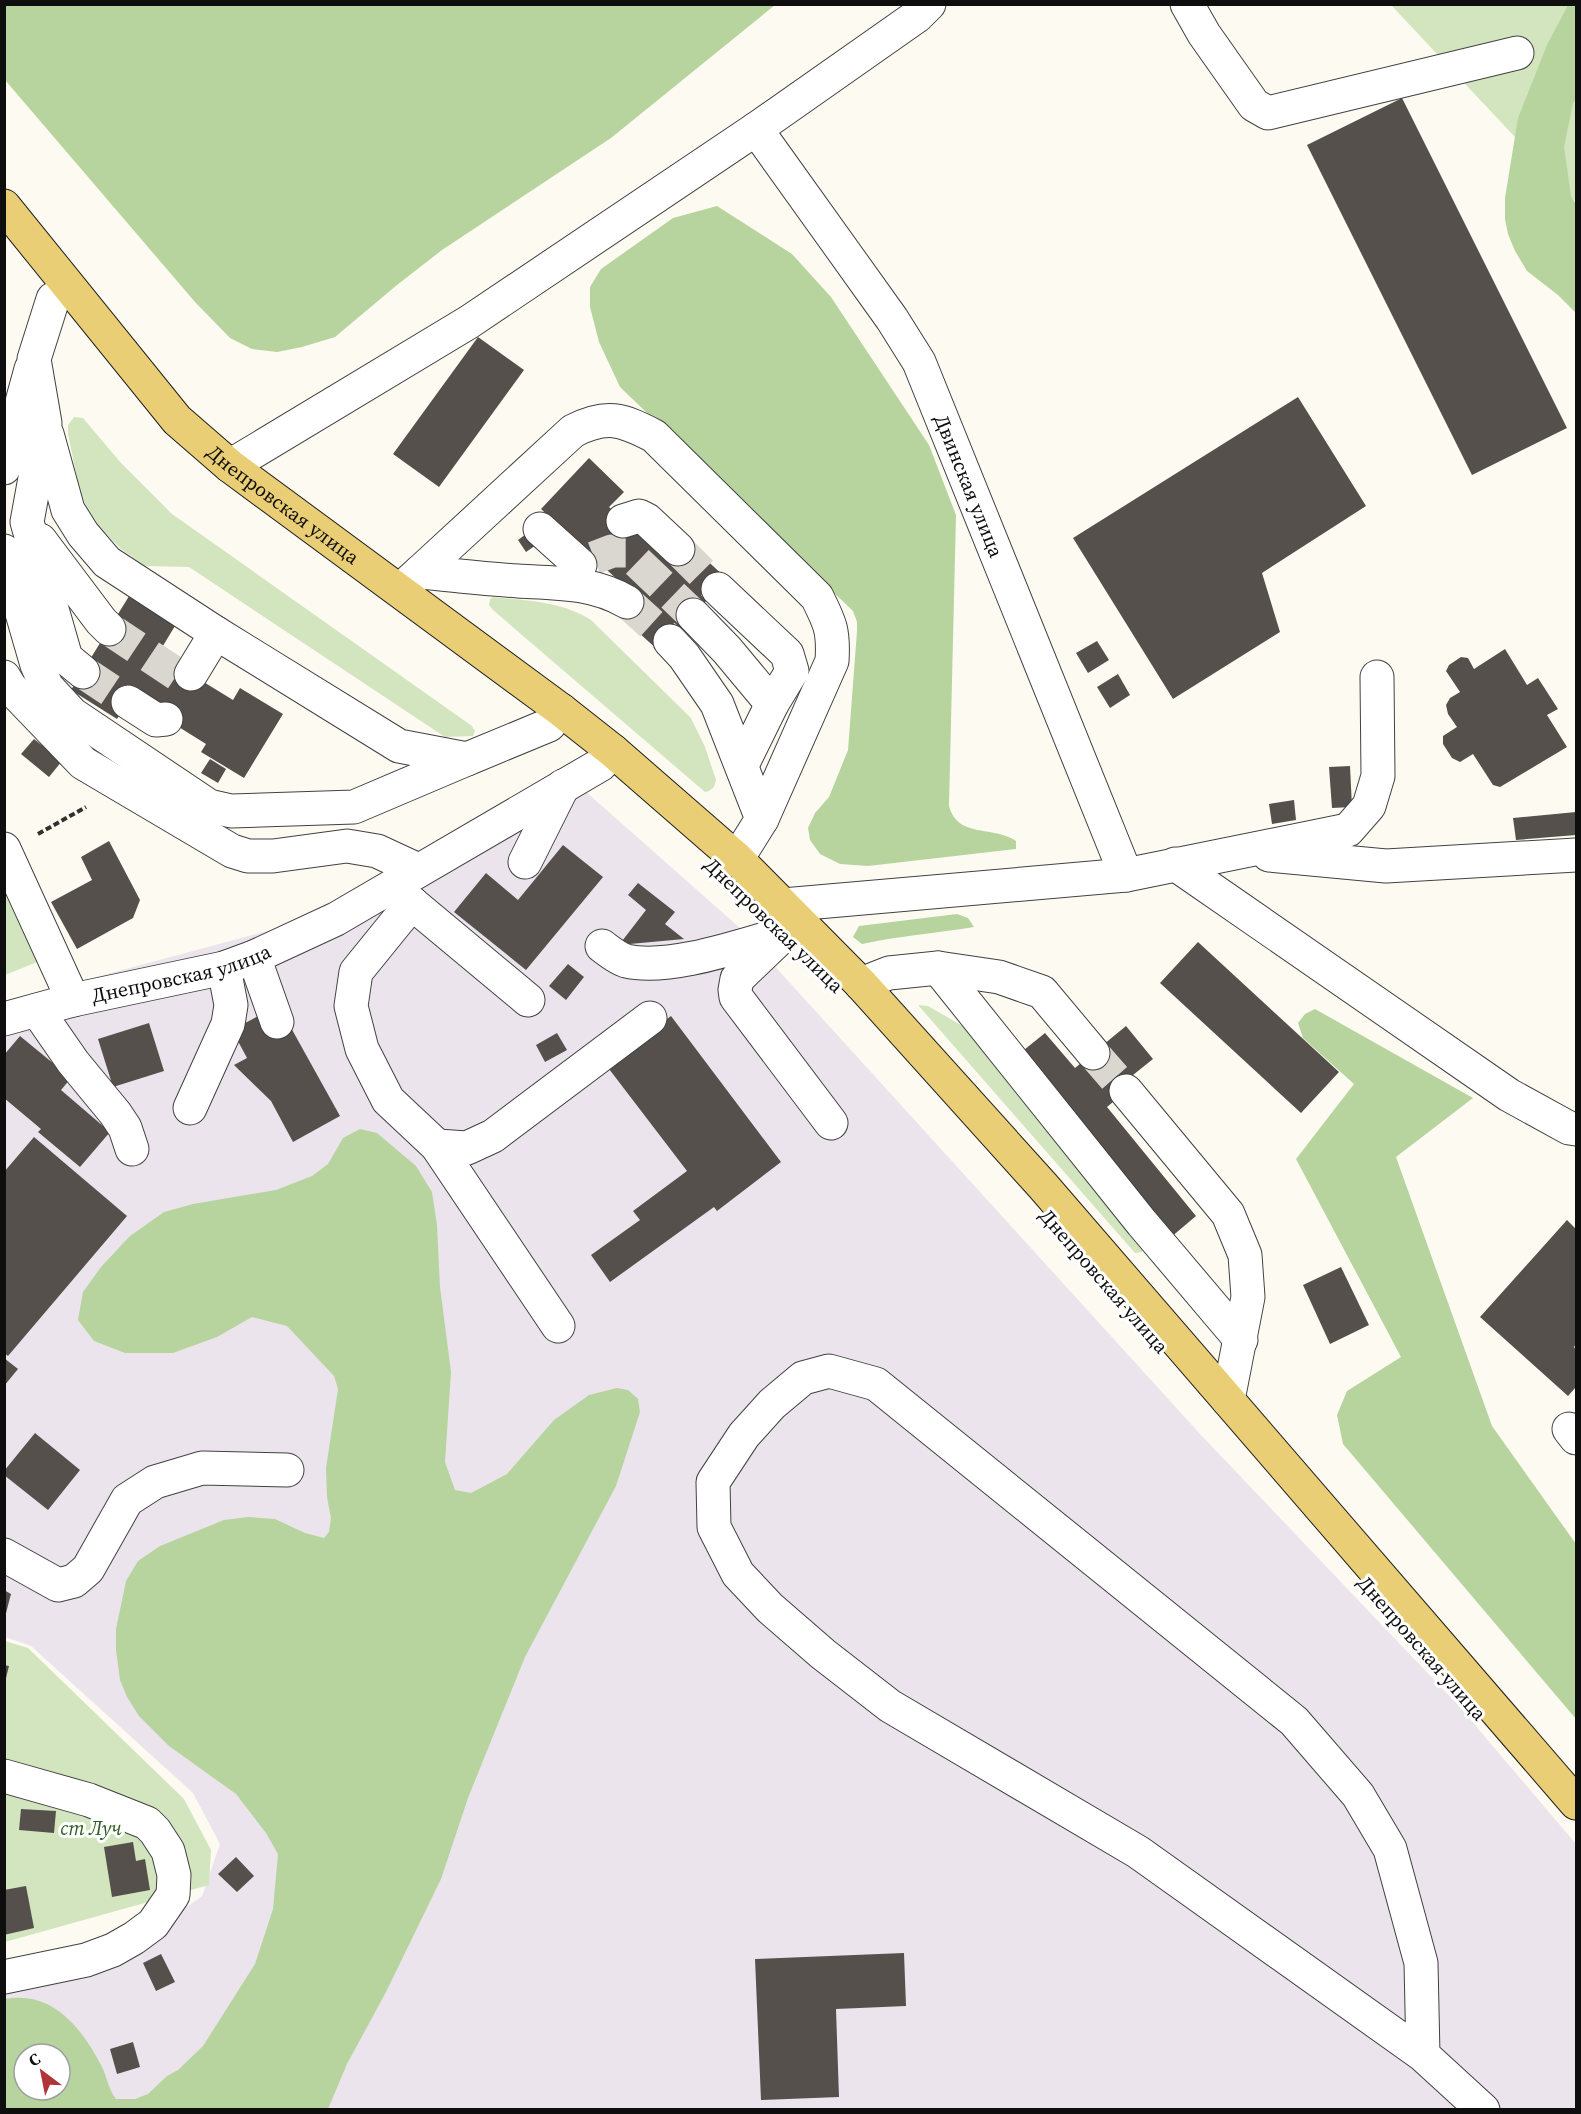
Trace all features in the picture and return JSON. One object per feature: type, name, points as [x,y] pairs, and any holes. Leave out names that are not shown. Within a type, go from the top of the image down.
[{"type":"main road","name":"Днепровская улица","points":[[4,206],[177,420],[230,466],[410,581],[555,718]]},
{"type":"main road","name":"Днепровская улица","points":[[4,240],[163,429],[214,476],[555,718],[737,859],[843,991],[1030,1195],[1221,1418],[1466,1697],[1576,1828]]},
{"type":"main road","name":"Днепровская улица","points":[[606,758],[730,879],[784,919],[861,984],[1043,1186],[1576,1803]]},
{"type":"lane","points":[[230,466],[469,322],[756,129],[917,16],[929,4]]},
{"type":"lane","points":[[1187,4],[1204,34],[1254,105],[1268,113],[1517,53]]},
{"type":"lane","name":"Двинская улица","points":[[756,129],[892,319],[919,362],[1126,875]]},
{"type":"lane","points":[[4,468],[33,359],[53,299]]},
{"type":"lane","points":[[33,359],[45,423],[68,510],[83,534],[107,562],[216,633],[399,746],[467,759]]},
{"type":"lane","points":[[410,581],[573,431],[592,421],[612,420],[632,424],[654,436],[817,597],[830,623],[834,639],[832,661],[762,819],[737,859]]},
{"type":"lane","points":[[45,423],[27,522],[66,658],[83,672]]},
{"type":"lane","points":[[623,521],[639,516],[647,520],[678,549]]},
{"type":"lane","points":[[27,522],[109,629]]},
{"type":"lane","points":[[540,529],[583,564],[603,591],[627,602]]},
{"type":"lane","points":[[4,551],[36,665],[47,687],[72,714],[209,806],[231,811],[354,807],[467,759],[555,718]]},
{"type":"lane","points":[[410,581],[517,581],[583,564]]},
{"type":"lane","points":[[718,589],[787,654],[792,671],[772,704],[742,765]]},
{"type":"lane","points":[[693,615],[727,650],[772,704]]},
{"type":"lane","points":[[191,674],[216,633]]},
{"type":"lane","points":[[670,641],[684,656],[717,704],[762,819]]},
{"type":"lane","points":[[4,677],[10,687],[83,763],[220,846],[248,856],[273,856],[347,846],[377,851],[408,887],[528,1000]]},
{"type":"lane","points":[[602,946],[617,958],[627,961],[681,960],[784,919],[1126,875],[1348,830],[1369,807],[1378,776],[1377,677]]},
{"type":"lane","points":[[128,702],[156,720],[166,719]]},
{"type":"lane","name":"Днепровская улица","points":[[4,1019],[73,1000],[239,963],[408,887],[606,758]]},
{"type":"lane","points":[[525,862],[562,786]]},
{"type":"lane","points":[[5,850],[73,1000]]},
{"type":"lane","points":[[1235,852],[1386,866],[1576,855]]},
{"type":"lane","points":[[1175,864],[1509,1095],[1569,1128],[1576,1129]]},
{"type":"lane","points":[[408,887],[356,972],[351,1006],[362,1049],[388,1100],[437,1146],[558,1326]]},
{"type":"lane","points":[[784,919],[737,980],[736,998],[831,1123]]},
{"type":"lane","points":[[239,963],[277,1022]]},
{"type":"lane","points":[[190,1108],[228,1024],[239,963]]},
{"type":"lane","points":[[938,968],[1142,1223],[1241,1340]]},
{"type":"lane","points":[[861,984],[889,973],[938,968],[999,977],[1042,992],[1093,1053]]},
{"type":"lane","points":[[37,1010],[73,1062],[116,1113],[125,1128],[132,1149]]},
{"type":"lane","points":[[437,1146],[467,1148],[493,1136],[650,1018]]},
{"type":"lane","points":[[1126,1091],[1228,1214],[1245,1255],[1248,1297],[1228,1400]]},
{"type":"lane","points":[[1424,2055],[1421,1963],[1390,1849],[1358,1795],[1294,1721],[876,1384],[829,1371],[803,1378],[772,1404],[744,1435],[713,1482],[714,1527],[738,1574],[770,1608],[823,1654],[890,1706],[1138,1852],[1424,2055],[1482,2109]]},
{"type":"lane","points":[[4,1555],[58,1585],[74,1581],[88,1569],[127,1500],[155,1482],[202,1468],[287,1470]]},
{"type":"lane","points":[[4,1776],[89,1800],[147,1823],[168,1851],[174,1875],[173,1895],[153,1924],[113,1950],[86,1960],[4,1977]]},
{"type":"path","points":[[5,850],[76,815],[115,784]]},
{"type":"shaded area","points":[[568,776],[740,928],[1201,1435],[1458,1705],[1576,1844],[1576,2109],[5,2109],[5,1994],[17,1992],[166,1922],[202,1896],[220,1844],[193,1793],[31,1646],[5,1637],[5,1010],[74,983],[326,915]]},
{"type":"green space","points":[[4,5],[775,5],[611,138],[442,250],[335,337],[277,352],[252,349],[230,338],[195,302],[5,80]]},
{"type":"green space","points":[[1391,5],[1576,5],[1576,202]]},
{"type":"green space","points":[[1568,5],[1576,5],[1576,99],[1573,103],[1564,147],[1571,196],[1576,204],[1576,313],[1558,295],[1527,271],[1515,251],[1505,219],[1505,198],[1518,118],[1547,45]]},
{"type":"green space","points":[[717,206],[792,254],[831,297],[929,445],[956,515],[949,806],[960,823],[977,830],[1007,836],[1016,841],[1016,849],[868,866],[840,864],[820,854],[810,840],[808,828],[815,813],[829,797],[848,750],[857,631],[853,611],[620,387],[599,342],[590,307],[590,287],[601,269],[673,218]]},
{"type":"green space","points":[[74,417],[83,418],[121,463],[172,514],[472,726],[475,731],[473,736],[445,737],[189,567],[145,566],[121,549],[93,520],[80,493],[68,434],[68,425]]},
{"type":"green space","points":[[493,597],[556,605],[591,620],[691,718],[705,747],[716,780],[714,787],[705,792],[493,610],[489,605]]},
{"type":"green space","points":[[4,830],[62,952],[5,975],[4,975]]},
{"type":"green space","points":[[957,914],[968,918],[974,927],[862,944],[853,937],[859,926]]},
{"type":"green space","points":[[918,1005],[928,1006],[973,1032],[1143,1246],[1142,1252],[1135,1253]]},
{"type":"green space","points":[[1315,1009],[1473,1098],[1396,1157],[1492,1426],[1576,1544],[1576,1719],[1343,1444],[1337,1415],[1347,1391],[1401,1357],[1296,1159],[1354,1084],[1303,1038],[1298,1023],[1305,1014]]},
{"type":"green space","points":[[360,1129],[377,1133],[416,1166],[432,1192],[437,1225],[440,1287],[451,1372],[445,1462],[455,1490],[471,1493],[507,1474],[554,1420],[589,1395],[617,1388],[628,1390],[638,1399],[640,1412],[616,1486],[525,1657],[468,1798],[441,1879],[386,1992],[347,2064],[328,2109],[5,2109],[5,1999],[37,2000],[63,2014],[84,2037],[93,2051],[116,2099],[135,2099],[148,2094],[203,2046],[255,1964],[273,1909],[278,1854],[266,1833],[236,1794],[169,1746],[139,1716],[127,1697],[120,1680],[116,1650],[116,1629],[126,1581],[138,1561],[160,1546],[224,1520],[248,1517],[275,1519],[305,1533],[324,1538],[329,1532],[331,1518],[327,1497],[326,1468],[338,1389],[334,1376],[287,1326],[252,1317],[217,1337],[173,1353],[125,1353],[94,1341],[78,1320],[83,1292],[101,1267],[130,1236],[164,1212],[193,1204],[276,1190],[312,1176],[328,1164],[343,1138]]},
{"type":"green space","name":"ст Луч","points":[[5,1641],[28,1648],[184,1799],[211,1850],[209,1885],[5,1942]]},
{"type":"building","points":[[1402,98],[1567,428],[1472,475],[1307,145]]},
{"type":"building","points":[[478,337],[524,370],[439,487],[393,454]]},
{"type":"building","points":[[1298,397],[1366,506],[1262,573],[1280,632],[1173,699],[1073,538]]},
{"type":"building","points":[[589,458],[624,492],[609,507],[666,561],[685,540],[727,579],[659,651],[617,613],[634,595],[541,509]]},
{"type":"building","points":[[533,529],[542,541],[526,552],[518,540]]},
{"type":"building","points":[[131,593],[178,621],[158,654],[233,700],[240,688],[283,714],[244,778],[201,752],[206,744],[166,719],[128,702],[117,719],[71,690]]},
{"type":"building","points":[[1097,641],[1109,660],[1088,673],[1076,653]]},
{"type":"building","points":[[1505,649],[1527,685],[1538,678],[1558,709],[1547,715],[1567,747],[1500,787],[1493,785],[1473,754],[1460,762],[1452,758],[1443,744],[1443,736],[1457,727],[1448,714],[1446,705],[1450,698],[1460,692],[1446,671],[1449,665],[1461,657],[1468,658],[1474,669]]},
{"type":"building","points":[[1118,674],[1130,695],[1110,708],[1097,687]]},
{"type":"building","points":[[34,739],[62,761],[49,777],[21,754]]},
{"type":"building","points":[[210,759],[226,769],[218,783],[201,773]]},
{"type":"building","points":[[1350,766],[1352,807],[1332,808],[1329,767]]},
{"type":"building","points":[[1294,800],[1296,820],[1272,824],[1269,804]]},
{"type":"building","points":[[1576,812],[1576,835],[1516,840],[1513,818]]},
{"type":"building","points":[[109,841],[140,900],[133,918],[77,949],[51,902],[92,880],[81,857]]},
{"type":"building","points":[[563,845],[603,877],[526,970],[454,912],[486,873],[518,900]]},
{"type":"building","points":[[638,883],[675,912],[665,924],[684,939],[619,945],[646,910],[628,895]]},
{"type":"building","points":[[1198,942],[1339,1072],[1301,1113],[1160,983]]},
{"type":"building","points":[[568,964],[584,977],[566,1000],[549,986]]},
{"type":"building","points":[[260,1015],[290,1026],[340,1116],[293,1142],[271,1101],[234,1065],[247,1058],[232,1030]]},
{"type":"building","points":[[671,1016],[781,1162],[717,1211],[714,1207],[610,1282],[591,1255],[640,1220],[633,1211],[687,1171],[606,1065]]},
{"type":"building","points":[[149,1023],[164,1071],[113,1087],[98,1039]]},
{"type":"building","points":[[1126,1026],[1153,1059],[1133,1075],[1138,1081],[1107,1107],[1196,1216],[1170,1238],[1019,1054],[1045,1033],[1075,1068]]},
{"type":"building","points":[[557,1033],[567,1050],[545,1062],[536,1045]]},
{"type":"building","points":[[20,1036],[71,1078],[61,1090],[110,1132],[80,1167],[38,1132],[41,1129],[4,1098],[4,1055]]},
{"type":"building","points":[[34,1137],[127,1216],[8,1356],[4,1353],[4,1172]]},
{"type":"building","points":[[1567,1220],[1576,1229],[1576,1344],[1574,1347],[1576,1350],[1576,1387],[1568,1396],[1480,1317]]},
{"type":"building","points":[[1341,1267],[1369,1325],[1330,1344],[1303,1285]]},
{"type":"building","points":[[4,1358],[18,1369],[4,1386]]},
{"type":"building","points":[[35,1433],[80,1470],[48,1510],[4,1475],[4,1471]]},
{"type":"building","points":[[4,1590],[11,1594],[5,1617],[4,1617]]},
{"type":"building","points":[[4,1665],[9,1666],[5,1682],[4,1682]]},
{"type":"building","points":[[21,1809],[56,1811],[54,1833],[19,1830]]},
{"type":"building","points":[[133,1842],[136,1861],[145,1859],[150,1890],[112,1897],[104,1847]]},
{"type":"building","points":[[236,1857],[254,1876],[237,1892],[218,1874]]},
{"type":"building","points":[[26,1886],[34,1928],[4,1935],[4,1890]]},
{"type":"building","points":[[904,1953],[906,2006],[836,2009],[839,2097],[761,2100],[755,1959]]},
{"type":"building","points":[[161,1954],[175,1982],[156,1991],[143,1963]]},
{"type":"building","points":[[133,2042],[140,2067],[117,2074],[110,2049]]},
{"type":"tunnel","points":[[678,549],[718,589]]},
{"type":"tunnel","points":[[594,558],[612,551],[626,551],[693,615]]},
{"type":"tunnel","points":[[627,602],[670,641]]},
{"type":"tunnel","points":[[109,629],[187,681]]},
{"type":"tunnel","points":[[83,672],[128,702]]},
{"type":"tunnel","points":[[1093,1053],[1126,1091]]}]
